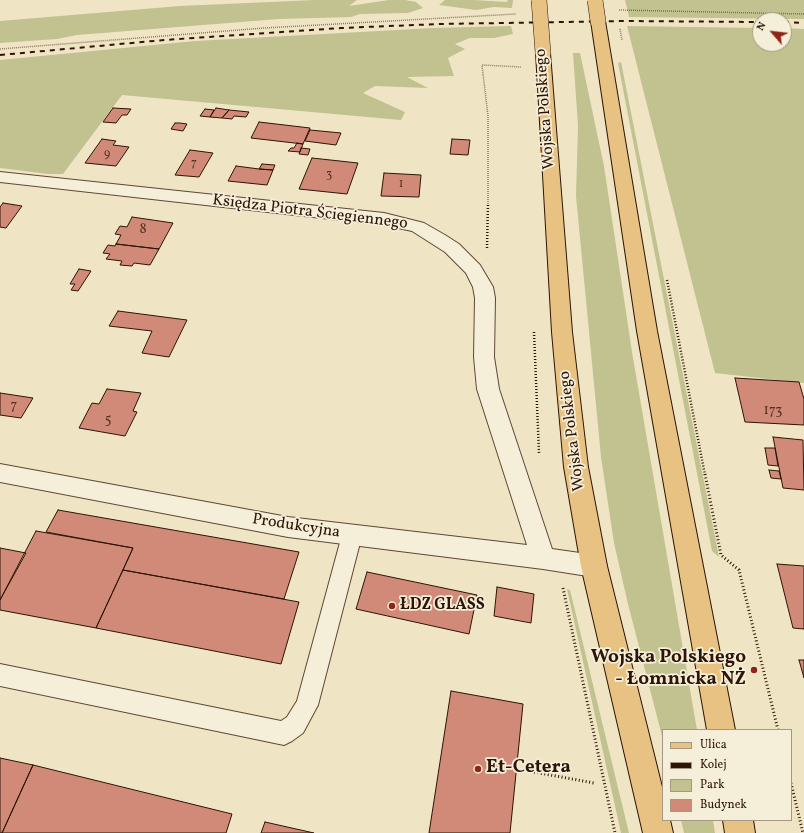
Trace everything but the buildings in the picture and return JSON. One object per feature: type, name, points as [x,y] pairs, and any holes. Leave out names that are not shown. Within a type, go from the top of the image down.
[{"type":"main road","name":"Wojska Polskiego","points":[[539,0],[562,332],[576,467],[594,566],[658,833]]},
{"type":"main road","points":[[595,0],[647,331],[721,729]]},
{"type":"main road","points":[[738,821],[740,833]]},
{"type":"street","name":"Księdza Piotra Ściegiennego","points":[[0,177],[398,222],[426,231],[452,248],[464,259],[479,278],[485,298],[484,357],[488,389],[548,559]]},
{"type":"street","name":"Produkcyjna","points":[[0,473],[288,527],[594,566]]},
{"type":"lane","points":[[0,675],[284,733],[295,724],[307,705],[352,535]]},
{"type":"path","points":[[614,10],[804,14]]},
{"type":"path","points":[[0,49],[264,28],[516,14]]},
{"type":"path","points":[[485,298],[489,183],[488,116],[482,65],[523,67]]},
{"type":"path","points":[[666,272],[721,555],[739,570],[778,729]]},
{"type":"path","points":[[548,559],[563,587],[615,833]]},
{"type":"path","points":[[534,772],[594,783]]},
{"type":"path","points":[[792,787],[803,833]]},
{"type":"green space","points":[[315,0],[357,0],[349,6],[389,0],[405,0],[416,2],[423,8],[408,13],[360,14],[351,17],[279,19],[77,35],[57,39],[0,43],[0,21],[180,6]]},
{"type":"green space","points":[[445,0],[507,2],[508,0],[513,0],[512,8],[494,7],[476,10],[439,5]]},
{"type":"green space","points":[[625,0],[804,0],[804,19],[792,19],[792,12],[752,12],[752,18],[629,17]]},
{"type":"green space","points":[[511,26],[513,34],[494,38],[470,38],[455,44],[465,49],[448,58],[454,76],[407,77],[428,88],[375,86],[363,93],[405,112],[401,120],[122,95],[63,174],[48,174],[0,168],[0,60],[195,41],[433,28]]},
{"type":"green space","points":[[627,26],[752,28],[752,52],[792,52],[792,28],[804,29],[804,383],[715,373]]},
{"type":"green space","points":[[573,53],[580,53],[604,166],[632,352],[697,729],[662,729],[662,736],[614,543],[601,457],[576,196],[578,126]]},
{"type":"green space","points":[[621,62],[719,557],[712,551],[618,63]]},
{"type":"green space","points":[[567,589],[570,590],[629,833],[621,833]]},
{"type":"green space","points":[[681,821],[713,821],[715,833],[684,833]]},
{"type":"railway","points":[[0,55],[164,40],[341,28],[440,24],[626,21],[752,22]]},
{"type":"railway","points":[[792,22],[804,23]]},
{"type":"place","name":"ŁDZ GLASS","points":[[392,606]]},
{"type":"place","name":"Wojska Polskiego - Łomnicka NŻ","points":[[754,670]]},
{"type":"place","name":"Et-Cetera","points":[[478,769]]}]
